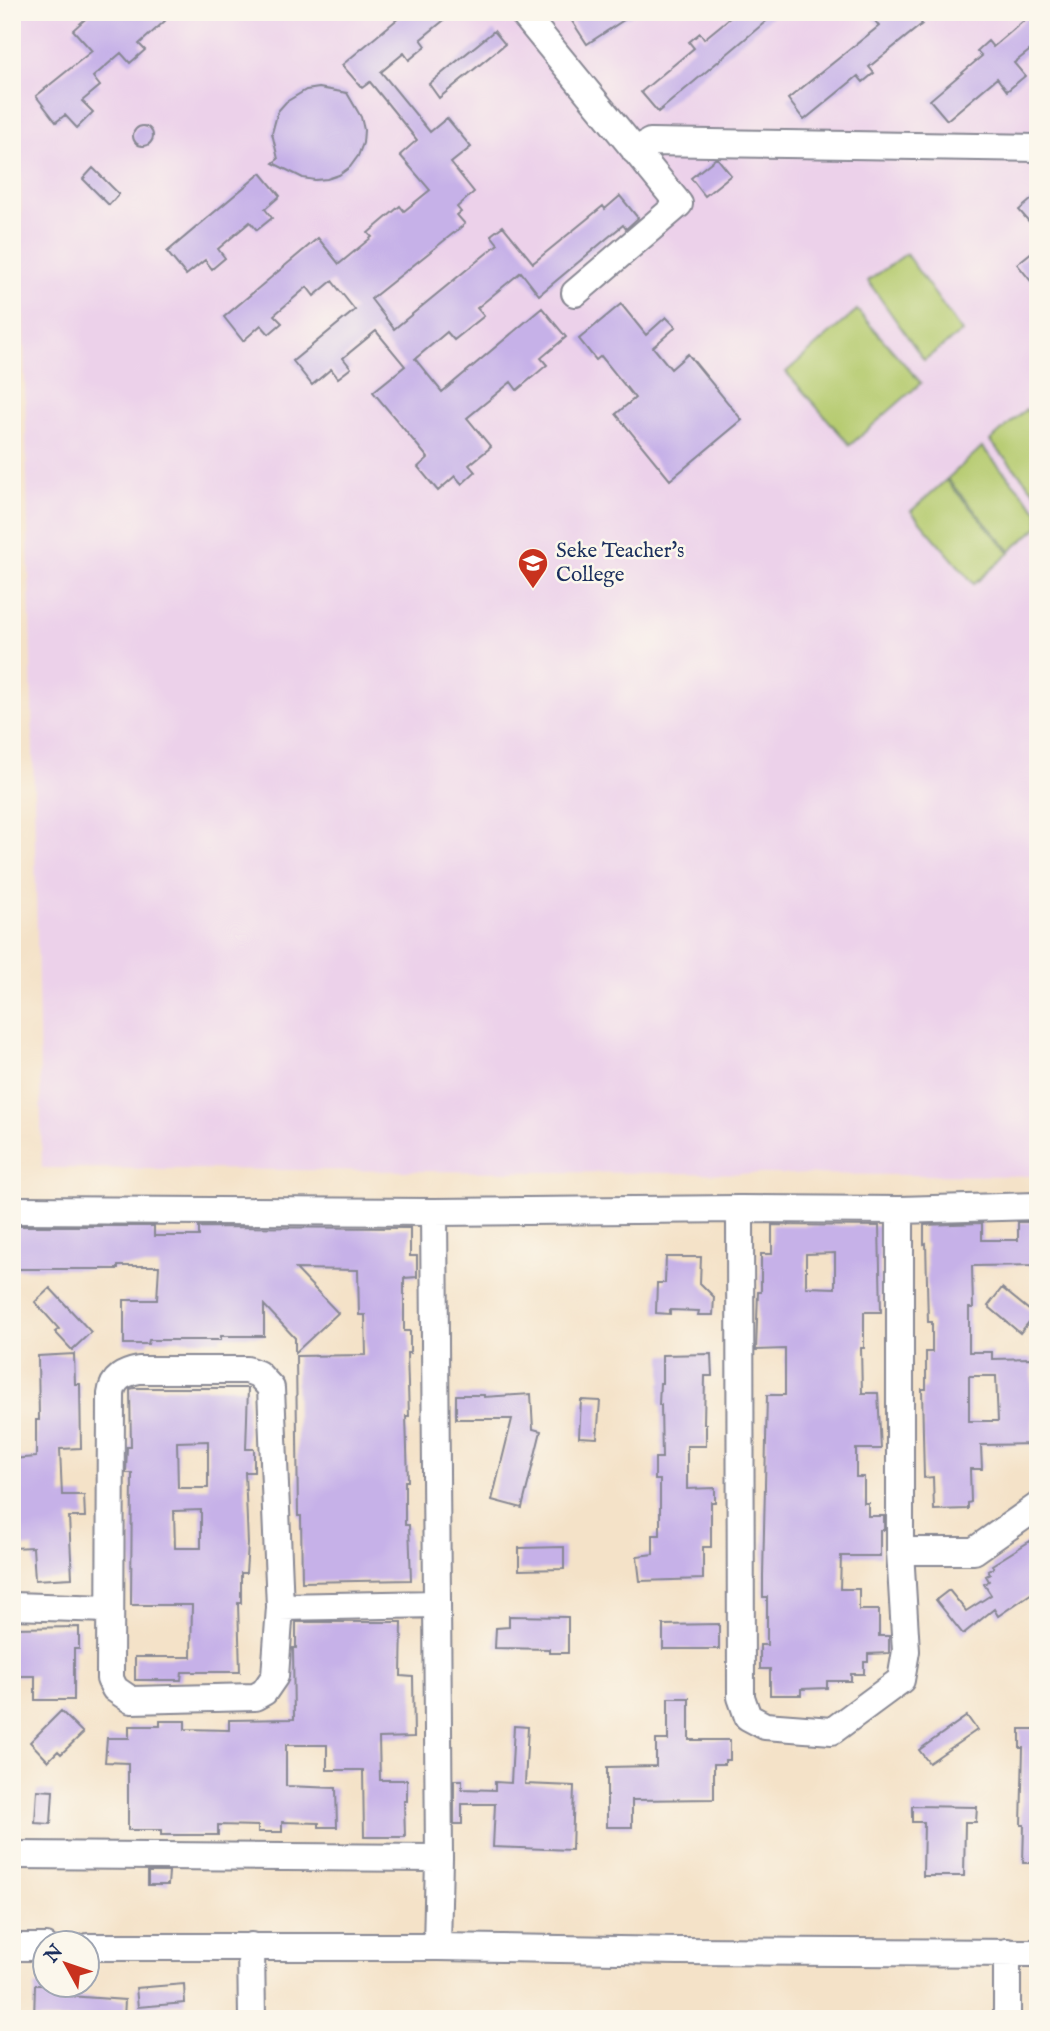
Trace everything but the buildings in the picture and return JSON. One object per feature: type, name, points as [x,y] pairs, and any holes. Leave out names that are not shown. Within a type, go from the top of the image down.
[{"type":"street","points":[[522,12],[679,204],[575,293]]},
{"type":"street","points":[[635,151],[650,142],[1038,148]]},
{"type":"street","points":[[12,1210],[434,1212],[900,1210],[1038,1206]]},
{"type":"street","points":[[740,1209],[741,1697],[748,1717],[765,1726],[832,1731],[901,1679],[906,1651],[900,1551],[900,1210]]},
{"type":"street","points":[[434,1212],[439,1858],[437,1947]]},
{"type":"street","points":[[139,1370],[247,1370],[258,1374],[271,1388],[280,1607],[275,1676],[264,1692],[255,1697],[131,1700],[115,1689],[110,1679],[109,1609],[111,1394],[116,1380],[125,1373],[139,1370]]},
{"type":"street","points":[[900,1551],[974,1551],[1038,1506]]},
{"type":"street","points":[[280,1607],[436,1604]]},
{"type":"street","points":[[12,1606],[109,1609]]},
{"type":"street","points":[[12,1856],[439,1858]]},
{"type":"street","points":[[251,1946],[252,2019]]},
{"type":"street","points":[[12,1947],[32,1947]]},
{"type":"street","points":[[102,1947],[1038,1953]]},
{"type":"street","points":[[1007,1952],[1007,2019]]},
{"type":"shaded area","name":"Seke Teacher's College","points":[[17,12],[1038,12],[1038,1176],[42,1168]]},
{"type":"green space","points":[[906,254],[962,332],[924,360],[868,281]]},
{"type":"green space","points":[[857,310],[921,383],[850,445],[786,372]]},
{"type":"green space","points":[[1026,409],[1038,423],[1038,495],[990,441]]},
{"type":"green space","points":[[982,447],[1038,511],[1038,527],[1010,551],[947,479]]},
{"type":"green space","points":[[946,480],[1010,553],[974,584],[911,511]]},
{"type":"place","name":"Seke Teacher's College","points":[[533,590]]}]
